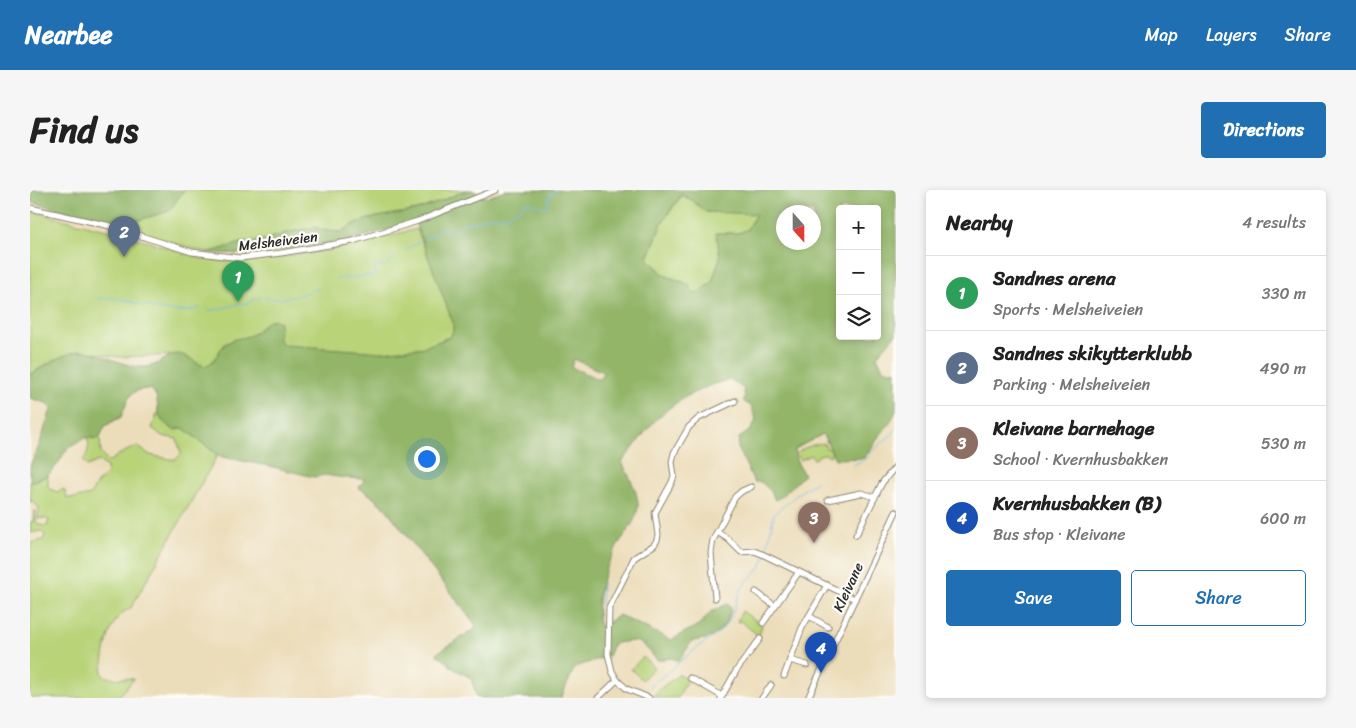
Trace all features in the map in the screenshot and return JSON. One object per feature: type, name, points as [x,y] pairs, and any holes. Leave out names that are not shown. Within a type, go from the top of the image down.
[{"type":"street","name":"Melsheiveien","points":[[30,208],[106,226],[187,251],[210,256],[240,258],[281,254],[353,241],[418,221],[496,190]]},
{"type":"street","points":[[649,698],[627,689],[617,680],[609,660],[609,608],[634,558],[654,545],[657,540],[655,513],[673,479],[672,462],[675,451],[692,422],[735,401]]},
{"type":"street","points":[[856,535],[882,483],[896,466]]},
{"type":"street","points":[[716,598],[712,553],[717,532],[735,497],[751,486]]},
{"type":"street","points":[[828,500],[861,493],[874,497]]},
{"type":"street","name":"Kleivane","points":[[808,698],[896,512]]},
{"type":"street","points":[[717,532],[728,539],[741,552],[757,552],[855,599]]},
{"type":"street","points":[[763,623],[799,572]]},
{"type":"street","points":[[784,676],[798,636],[827,585]]},
{"type":"street","points":[[756,592],[775,606]]},
{"type":"street","points":[[810,616],[828,627]]},
{"type":"street","points":[[690,678],[722,697],[736,671],[760,639]]},
{"type":"street","points":[[790,660],[807,665]]},
{"type":"street","points":[[598,698],[617,680]]},
{"type":"street","points":[[762,698],[772,685]]},
{"type":"green space","points":[[30,190],[184,190],[169,211],[126,224],[98,220],[30,202]]},
{"type":"green space","points":[[184,190],[467,190],[420,209],[359,222],[342,232],[325,231],[315,227],[264,240],[245,242],[207,253],[125,228],[126,224],[169,211]]},
{"type":"green space","points":[[467,190],[472,190],[486,198],[505,190],[896,190],[896,334],[877,356],[883,369],[896,370],[896,411],[888,426],[880,434],[864,458],[835,459],[823,434],[795,449],[796,460],[804,475],[781,497],[775,500],[771,491],[761,482],[754,482],[738,448],[739,438],[751,430],[756,420],[751,406],[743,401],[745,398],[743,388],[730,379],[687,396],[664,412],[644,433],[622,462],[636,494],[638,510],[632,524],[610,560],[602,582],[598,605],[600,627],[619,615],[671,640],[700,624],[711,612],[727,604],[731,607],[727,620],[719,632],[712,637],[692,641],[679,661],[672,658],[657,660],[647,648],[636,641],[620,642],[613,645],[608,656],[575,667],[561,698],[477,698],[471,678],[451,667],[449,663],[437,655],[437,653],[476,628],[475,624],[387,510],[359,488],[365,479],[325,475],[314,477],[217,456],[183,428],[174,430],[163,422],[158,412],[155,394],[150,389],[136,391],[132,394],[121,417],[105,426],[100,437],[95,439],[87,437],[72,445],[48,475],[30,483],[30,465],[39,446],[51,409],[46,403],[30,398],[30,375],[52,362],[75,352],[90,352],[125,364],[142,367],[148,367],[177,354],[205,366],[213,361],[229,342],[251,335],[273,319],[280,322],[279,340],[285,345],[382,352],[425,347],[451,336],[453,323],[415,222],[355,239],[254,254],[207,253],[245,242],[264,240],[315,227],[325,231],[342,232],[359,222],[420,209]],"holes":[[[681,195],[692,200],[706,212],[756,214],[747,230],[738,233],[716,233],[720,257],[712,283],[695,294],[688,284],[664,275],[648,258],[662,223]],[[574,359],[603,372],[600,380],[571,367]]]},
{"type":"green space","points":[[682,195],[692,200],[706,212],[756,213],[747,230],[738,233],[717,233],[720,257],[712,283],[695,295],[688,284],[664,275],[648,258],[662,223]]},
{"type":"green space","points":[[30,211],[134,237],[203,259],[239,262],[332,250],[417,229],[462,341],[360,358],[241,343],[224,343],[222,357],[205,369],[181,355],[118,357],[80,350],[45,365],[30,375]]},
{"type":"green space","points":[[158,411],[160,416],[177,430],[183,428],[216,453],[217,456],[131,608],[123,612],[117,619],[109,635],[103,663],[103,675],[114,678],[134,679],[117,698],[30,698],[30,543],[43,540],[45,535],[42,531],[30,533],[30,522],[33,522],[34,511],[36,511],[36,521],[39,525],[47,526],[49,520],[44,518],[38,519],[39,508],[32,500],[30,503],[30,483],[48,475],[48,487],[56,492],[64,489],[67,498],[90,495],[98,482],[107,474],[107,467],[99,461],[87,466],[83,462],[89,447],[87,437],[95,439],[100,437],[101,453],[109,462],[118,455],[137,446],[150,455],[175,460],[181,454],[177,439],[162,436],[152,428]]},
{"type":"green space","points":[[824,443],[826,448],[832,452],[830,456],[825,454],[819,455],[814,459],[811,455],[801,460],[797,454],[813,445]]},
{"type":"green space","points":[[742,611],[762,625],[759,636],[740,621],[737,622]]},
{"type":"green space","points":[[643,657],[654,668],[642,680],[631,669]]},
{"type":"green space","points":[[679,674],[687,679],[678,698],[654,696],[659,690]]},
{"type":"waterway","points":[[425,239],[441,228],[450,232],[465,223],[478,221],[485,217],[505,216],[518,210],[526,202],[543,208],[548,205],[549,196],[557,190]]},
{"type":"waterway","points":[[403,251],[419,242]]},
{"type":"waterway","points":[[337,279],[378,275],[375,272],[375,266],[384,266],[395,257]]},
{"type":"waterway","points":[[208,310],[242,303],[247,304],[261,298],[293,297],[319,288]]},
{"type":"waterway","points":[[98,299],[114,298],[157,309],[178,312],[200,308]]},
{"type":"waterway","points":[[853,465],[867,457],[896,430]]},
{"type":"waterway","points":[[766,553],[774,514],[799,493],[816,482]]},
{"type":"waterway","points":[[650,686],[724,627],[730,618],[742,588],[759,569],[765,557]]},
{"type":"waterway","points":[[602,583],[601,605],[604,608]]},
{"type":"place","name":"Sandnes skikytterklubb","points":[[124,257]]},
{"type":"place","name":"Sandnes arena","points":[[238,302]]},
{"type":"place","name":"Kleivane barnehage","points":[[814,543]]},
{"type":"place","name":"Kvernhusbakken (B)","points":[[821,673]]}]
